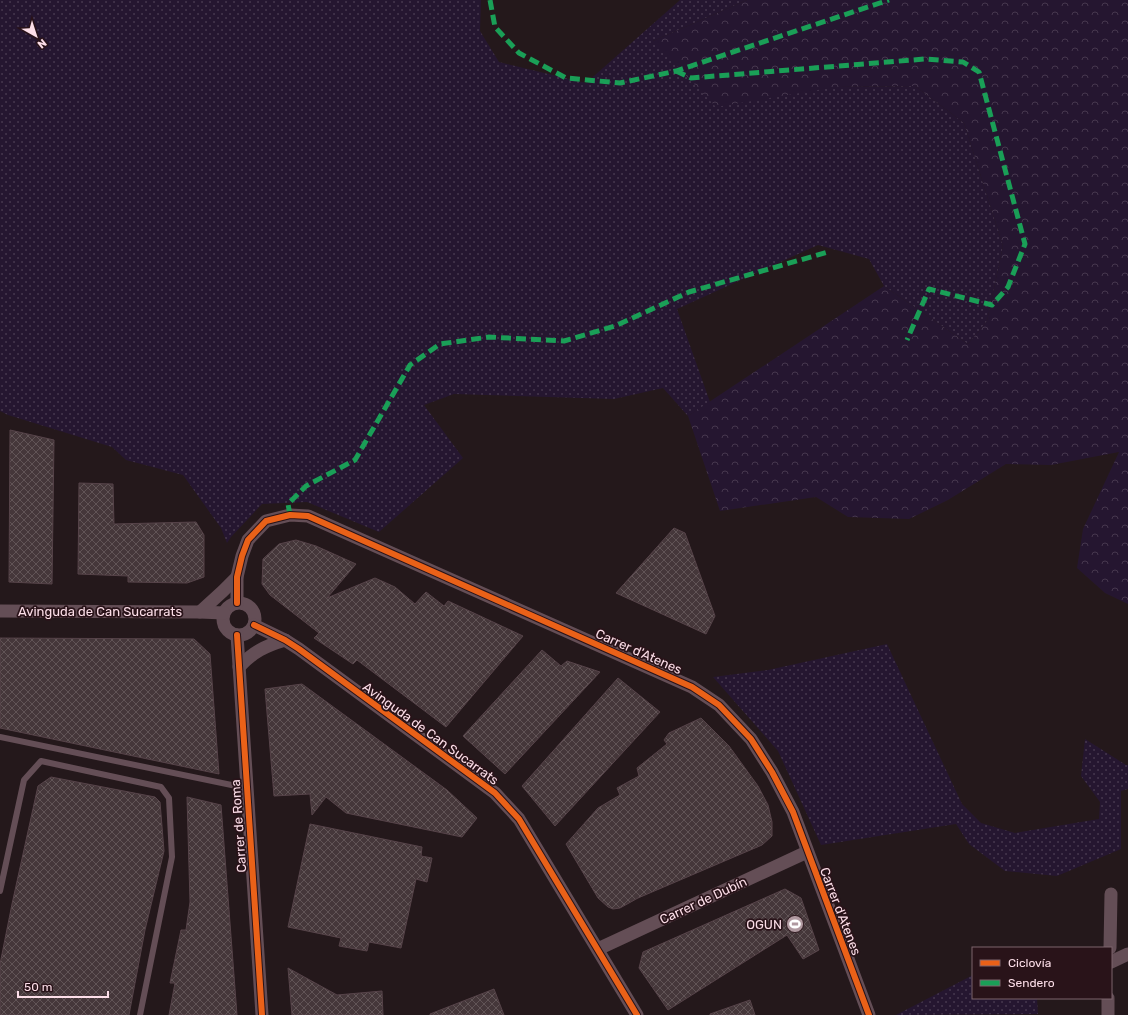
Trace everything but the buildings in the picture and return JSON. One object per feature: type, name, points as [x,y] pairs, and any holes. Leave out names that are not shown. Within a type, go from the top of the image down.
[{"type":"street","name":"Carrer d'Atenes","points":[[237,577],[248,540],[266,521],[290,515],[308,516],[692,687],[719,704],[751,739],[772,772],[793,812],[869,1015]]},
{"type":"street","points":[[237,577],[237,603]]},
{"type":"street","name":"Avinguda de Can Sucarrats","points":[[200,612],[223,592],[237,577]]},
{"type":"street","points":[[237,603],[243,604],[252,609],[255,620],[254,625],[248,633],[243,635],[237,635],[228,631],[223,622],[224,613],[228,608],[237,603]]},
{"type":"street","name":"Avinguda de Can Sucarrats","points":[[0,611],[224,613]]},
{"type":"street","name":"Avinguda de Can Sucarrats","points":[[254,625],[285,640],[495,793],[519,819],[637,1015]]},
{"type":"street","name":"Carrer de Roma","points":[[237,635],[262,1015]]},
{"type":"street","points":[[239,666],[250,656],[264,647],[285,640]]},
{"type":"street","name":"Carrer de Dubín","points":[[598,949],[807,852]]},
{"type":"street","points":[[1110,947],[1111,894]]},
{"type":"street","points":[[1112,962],[1128,954]]},
{"type":"street","points":[[1108,999],[1108,1015]]},
{"type":"lane","points":[[0,737],[246,788]]},
{"type":"lane","points":[[0,891],[24,780],[41,761],[161,787],[169,798],[172,857],[140,1015]]},
{"type":"green space","points":[[0,0],[481,0],[480,31],[499,62],[586,83],[680,0],[747,0],[653,41],[836,87],[915,86],[964,123],[1003,246],[987,321],[968,344],[884,286],[869,259],[818,245],[677,309],[710,402],[688,416],[663,388],[614,399],[454,394],[424,405],[463,458],[379,532],[307,502],[262,504],[227,543],[221,528],[183,475],[126,460],[112,447],[8,415],[0,411]]},
{"type":"green space","points":[[747,0],[1128,0],[1128,604],[1105,593],[1077,568],[1083,529],[1119,452],[1051,465],[1006,464],[948,500],[909,519],[848,517],[816,497],[720,511],[688,416],[884,286],[968,344],[987,321],[1003,246],[964,123],[915,86],[836,87],[716,107],[653,41]]},
{"type":"green space","points":[[887,644],[962,804],[981,823],[1015,833],[1099,819],[1100,802],[1081,776],[1085,739],[1128,765],[1128,789],[1121,791],[1121,849],[1057,876],[1005,871],[969,844],[956,824],[821,845],[778,751],[713,677],[768,670]]},
{"type":"green space","points":[[972,976],[972,999],[1037,999],[1038,1014],[896,1015]]},
{"type":"marked path","points":[[490,0],[495,27],[519,53],[566,78],[620,83],[676,71],[889,0]]},
{"type":"marked path","points":[[676,71],[691,78],[925,59],[963,62],[979,72],[1025,244],[1008,287],[992,305],[929,289],[907,340]]},
{"type":"marked path","points":[[290,515],[288,504],[306,486],[355,460],[410,365],[440,344],[489,337],[564,341],[615,326],[689,292],[828,252]]},
{"type":"cycle path","points":[[237,603],[237,577],[248,540],[266,521],[290,515],[308,516],[692,687],[719,705],[751,739],[772,772],[793,812],[869,1015]]},
{"type":"cycle path","points":[[254,625],[285,640],[299,649],[495,793],[519,819],[637,1015]]},
{"type":"cycle path","points":[[237,635],[262,1015]]},
{"type":"place","name":"OGUN","points":[[795,924]]}]
